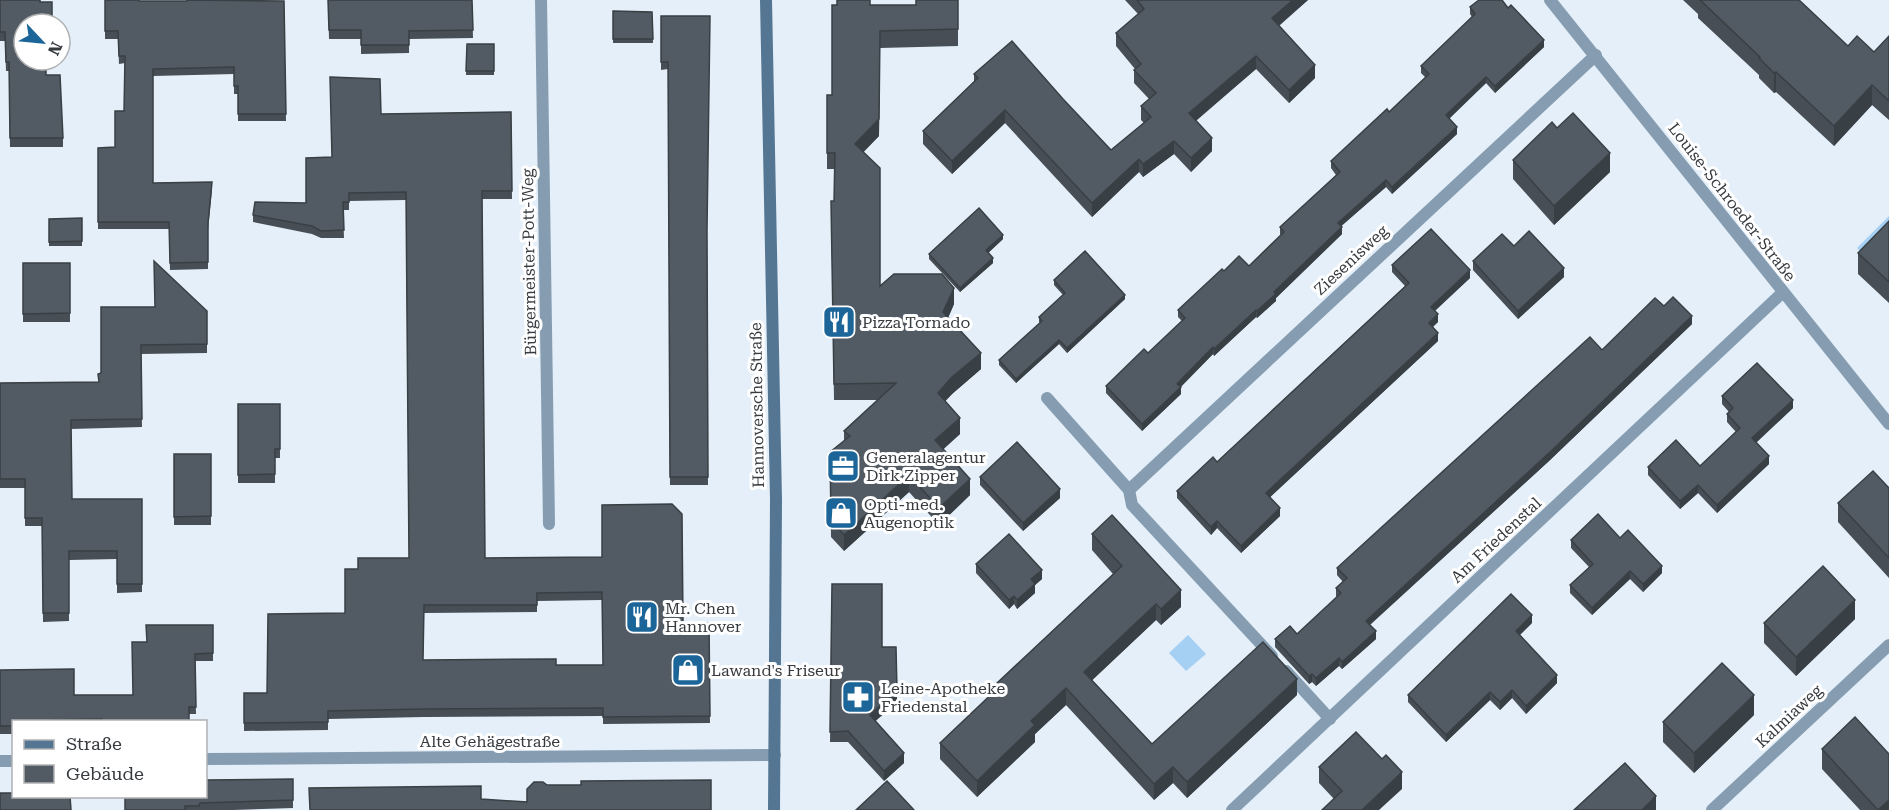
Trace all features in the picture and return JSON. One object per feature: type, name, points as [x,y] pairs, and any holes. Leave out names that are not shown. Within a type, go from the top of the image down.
[{"type":"main road","name":"Hannoversche Straße","points":[[766,0],[776,511],[774,810]]},
{"type":"street","name":"Bürgermeister-Pott-Weg","points":[[541,0],[549,524]]},
{"type":"street","name":"Louise-Schroeder-Straße","points":[[1550,0],[1889,424]]},
{"type":"street","name":"Ziesenisweg","points":[[1129,490],[1596,55]]},
{"type":"street","name":"Am Friedenstal","points":[[1232,810],[1782,293]]},
{"type":"street","points":[[1047,398],[1129,490],[1132,505],[1330,719]]},
{"type":"street","name":"Kalmiaweg","points":[[1712,810],[1889,645]]},
{"type":"street","name":"Alte Gehägestraße","points":[[207,759],[775,754]]},
{"type":"shaded area","points":[[1889,216],[1889,242],[1871,261],[1857,248]]},
{"type":"shaded area","points":[[1188,635],[1206,654],[1186,671],[1169,653]]},
{"type":"building","points":[[0,0],[52,2],[52,12],[12,12],[12,72],[46,72],[46,75],[60,75],[63,138],[10,138],[9,62],[6,62],[5,32],[0,32]]},
{"type":"building","points":[[105,0],[284,1],[286,114],[238,114],[238,86],[234,86],[234,67],[153,69],[153,183],[212,182],[208,223],[208,262],[170,263],[169,222],[98,222],[98,148],[115,147],[115,111],[124,111],[125,56],[119,56],[118,31],[105,31]]},
{"type":"building","points":[[328,0],[472,0],[473,30],[409,31],[409,45],[361,45],[361,30],[329,30]]},
{"type":"building","points":[[837,0],[870,0],[870,5],[916,5],[916,0],[958,0],[958,29],[880,31],[879,119],[855,144],[880,168],[880,286],[894,274],[942,274],[954,288],[943,312],[981,353],[952,377],[938,393],[960,418],[935,440],[970,479],[939,508],[909,475],[844,535],[831,520],[830,452],[850,436],[844,431],[896,383],[834,384],[831,201],[834,201],[835,153],[827,153],[827,95],[832,95],[832,5],[837,5]]},
{"type":"building","points":[[1137,0],[1293,0],[1272,18],[1315,65],[1289,90],[1256,56],[1189,113],[1212,138],[1191,158],[1174,141],[1143,164],[1139,159],[1092,203],[1005,110],[952,161],[923,131],[978,78],[974,74],[1012,41],[1111,150],[1151,117],[1141,106],[1156,93],[1134,70],[1141,64],[1116,33],[1144,9]]},
{"type":"building","points":[[1479,0],[1502,0],[1508,8],[1511,5],[1544,40],[1495,86],[1486,77],[1446,115],[1457,127],[1392,187],[1386,180],[1338,223],[1342,227],[1274,292],[1276,294],[1214,349],[1213,347],[1177,384],[1181,387],[1142,424],[1106,386],[1144,349],[1148,353],[1185,318],[1178,310],[1222,269],[1224,271],[1239,256],[1249,266],[1284,232],[1280,227],[1340,172],[1331,161],[1387,109],[1389,112],[1429,74],[1421,66],[1475,14],[1470,7]]},
{"type":"building","points":[[1700,0],[1799,0],[1848,46],[1857,36],[1874,52],[1889,36],[1889,101],[1872,85],[1834,126],[1776,72],[1774,73]]},
{"type":"building","points":[[613,11],[652,12],[653,39],[613,39]]},
{"type":"building","points":[[661,16],[710,16],[707,230],[708,477],[670,477],[668,62],[661,62]]},
{"type":"building","points":[[467,44],[494,44],[494,71],[466,71]]},
{"type":"building","points":[[330,77],[380,79],[381,114],[511,112],[512,191],[482,191],[485,558],[602,557],[602,505],[672,504],[682,514],[683,623],[709,623],[710,716],[603,717],[603,708],[424,709],[328,711],[328,722],[244,723],[244,693],[267,693],[268,614],[345,613],[345,569],[358,569],[358,558],[409,558],[406,192],[349,193],[349,202],[343,202],[344,230],[321,231],[312,226],[253,215],[255,202],[306,203],[306,158],[332,157]],"holes":[[[602,592],[603,665],[556,665],[556,659],[423,660],[424,605],[537,605],[537,593]]]},
{"type":"building","points":[[1573,113],[1610,153],[1554,206],[1513,160],[1552,122],[1557,128]]},
{"type":"building","points":[[979,208],[1003,235],[986,250],[993,258],[960,288],[929,254]]},
{"type":"building","points":[[82,218],[82,241],[49,242],[49,219]]},
{"type":"building","points":[[1889,221],[1889,282],[1858,253]]},
{"type":"building","points":[[1431,229],[1470,270],[1431,307],[1438,314],[1429,323],[1438,333],[1266,493],[1280,508],[1241,546],[1217,521],[1211,527],[1177,491],[1213,457],[1217,462],[1409,283],[1392,265]]},
{"type":"building","points":[[1529,231],[1564,268],[1518,311],[1473,261],[1502,234],[1514,246]]},
{"type":"building","points":[[1085,251],[1125,295],[1067,348],[1059,340],[1016,379],[999,360],[1042,321],[1039,317],[1065,293],[1054,280]]},
{"type":"building","points":[[154,261],[207,311],[207,344],[141,345],[142,419],[71,420],[72,499],[142,499],[142,584],[117,584],[117,551],[69,551],[69,613],[43,613],[42,518],[25,518],[25,479],[0,479],[0,383],[99,382],[101,307],[155,307]]},
{"type":"building","points":[[23,263],[70,263],[70,313],[23,314]]},
{"type":"building","points":[[1673,297],[1692,316],[1549,453],[1366,621],[1376,631],[1342,662],[1339,658],[1316,678],[1312,674],[1309,676],[1275,639],[1290,626],[1297,634],[1341,593],[1336,588],[1347,578],[1337,568],[1590,337],[1602,350],[1655,298],[1664,306]]},
{"type":"building","points":[[1757,363],[1793,400],[1752,438],[1769,456],[1717,505],[1698,485],[1680,501],[1648,467],[1676,440],[1700,466],[1740,428],[1727,414],[1733,408],[1722,396]]},
{"type":"building","points":[[238,404],[280,404],[280,449],[275,449],[275,474],[238,475]]},
{"type":"building","points":[[1017,442],[1060,489],[1023,523],[980,477]]},
{"type":"building","points":[[174,454],[211,454],[211,516],[174,517]]},
{"type":"building","points":[[1873,471],[1889,488],[1889,558],[1838,503]]},
{"type":"building","points":[[1598,514],[1620,538],[1628,530],[1662,566],[1643,584],[1630,571],[1592,608],[1570,585],[1593,564],[1571,540]]},
{"type":"building","points":[[1112,515],[1181,590],[1161,609],[1156,604],[1084,672],[1152,744],[1263,642],[1297,679],[1187,782],[1173,767],[1154,784],[1066,688],[1031,721],[1035,725],[977,781],[940,743],[999,687],[996,684],[1122,566],[1092,534]]},
{"type":"building","points":[[1009,534],[1042,570],[1031,579],[1035,584],[1017,600],[1014,596],[1009,600],[976,564]]},
{"type":"building","points":[[1823,566],[1855,600],[1796,657],[1764,623]]},
{"type":"building","points":[[832,584],[882,584],[882,647],[896,647],[897,691],[870,715],[904,753],[884,771],[848,731],[830,732]]},
{"type":"building","points":[[1511,594],[1532,615],[1516,631],[1557,675],[1526,706],[1512,690],[1500,702],[1490,692],[1446,735],[1408,695]]},
{"type":"building","points":[[146,625],[213,625],[213,653],[195,654],[196,707],[189,707],[189,720],[12,720],[12,726],[0,726],[0,670],[74,669],[74,695],[133,695],[132,642],[147,642]]},
{"type":"building","points":[[1722,663],[1754,695],[1694,753],[1663,722]]},
{"type":"building","points":[[1855,717],[1889,754],[1889,800],[1878,810],[1822,749]]},
{"type":"building","points":[[1356,732],[1382,759],[1386,755],[1402,772],[1362,810],[1322,810],[1342,791],[1319,767]]},
{"type":"building","points":[[1625,763],[1656,796],[1642,810],[1574,810]]},
{"type":"building","points":[[293,779],[293,800],[200,803],[199,806],[185,806],[185,810],[125,810],[125,798],[207,798],[207,780]]},
{"type":"building","points":[[711,780],[711,810],[310,810],[309,788],[481,786],[481,799],[527,802],[527,789],[534,782],[543,782],[547,785],[581,785],[581,781]]},
{"type":"building","points":[[887,781],[914,810],[856,810]]},
{"type":"building","points":[[0,793],[12,793],[12,798],[70,798],[71,810],[0,810]]},
{"type":"place","name":"Pizza Tornado","points":[[839,322]]},
{"type":"place","name":"Generalagentur Dirk Zipper","points":[[843,466]]},
{"type":"place","name":"Opti-med. Augenoptik","points":[[841,513]]},
{"type":"place","name":"Mr. Chen Hannover","points":[[642,617]]},
{"type":"place","name":"Lawand's Friseur","points":[[688,670]]},
{"type":"place","name":"Leine-Apotheke Friedenstal","points":[[858,697]]}]
